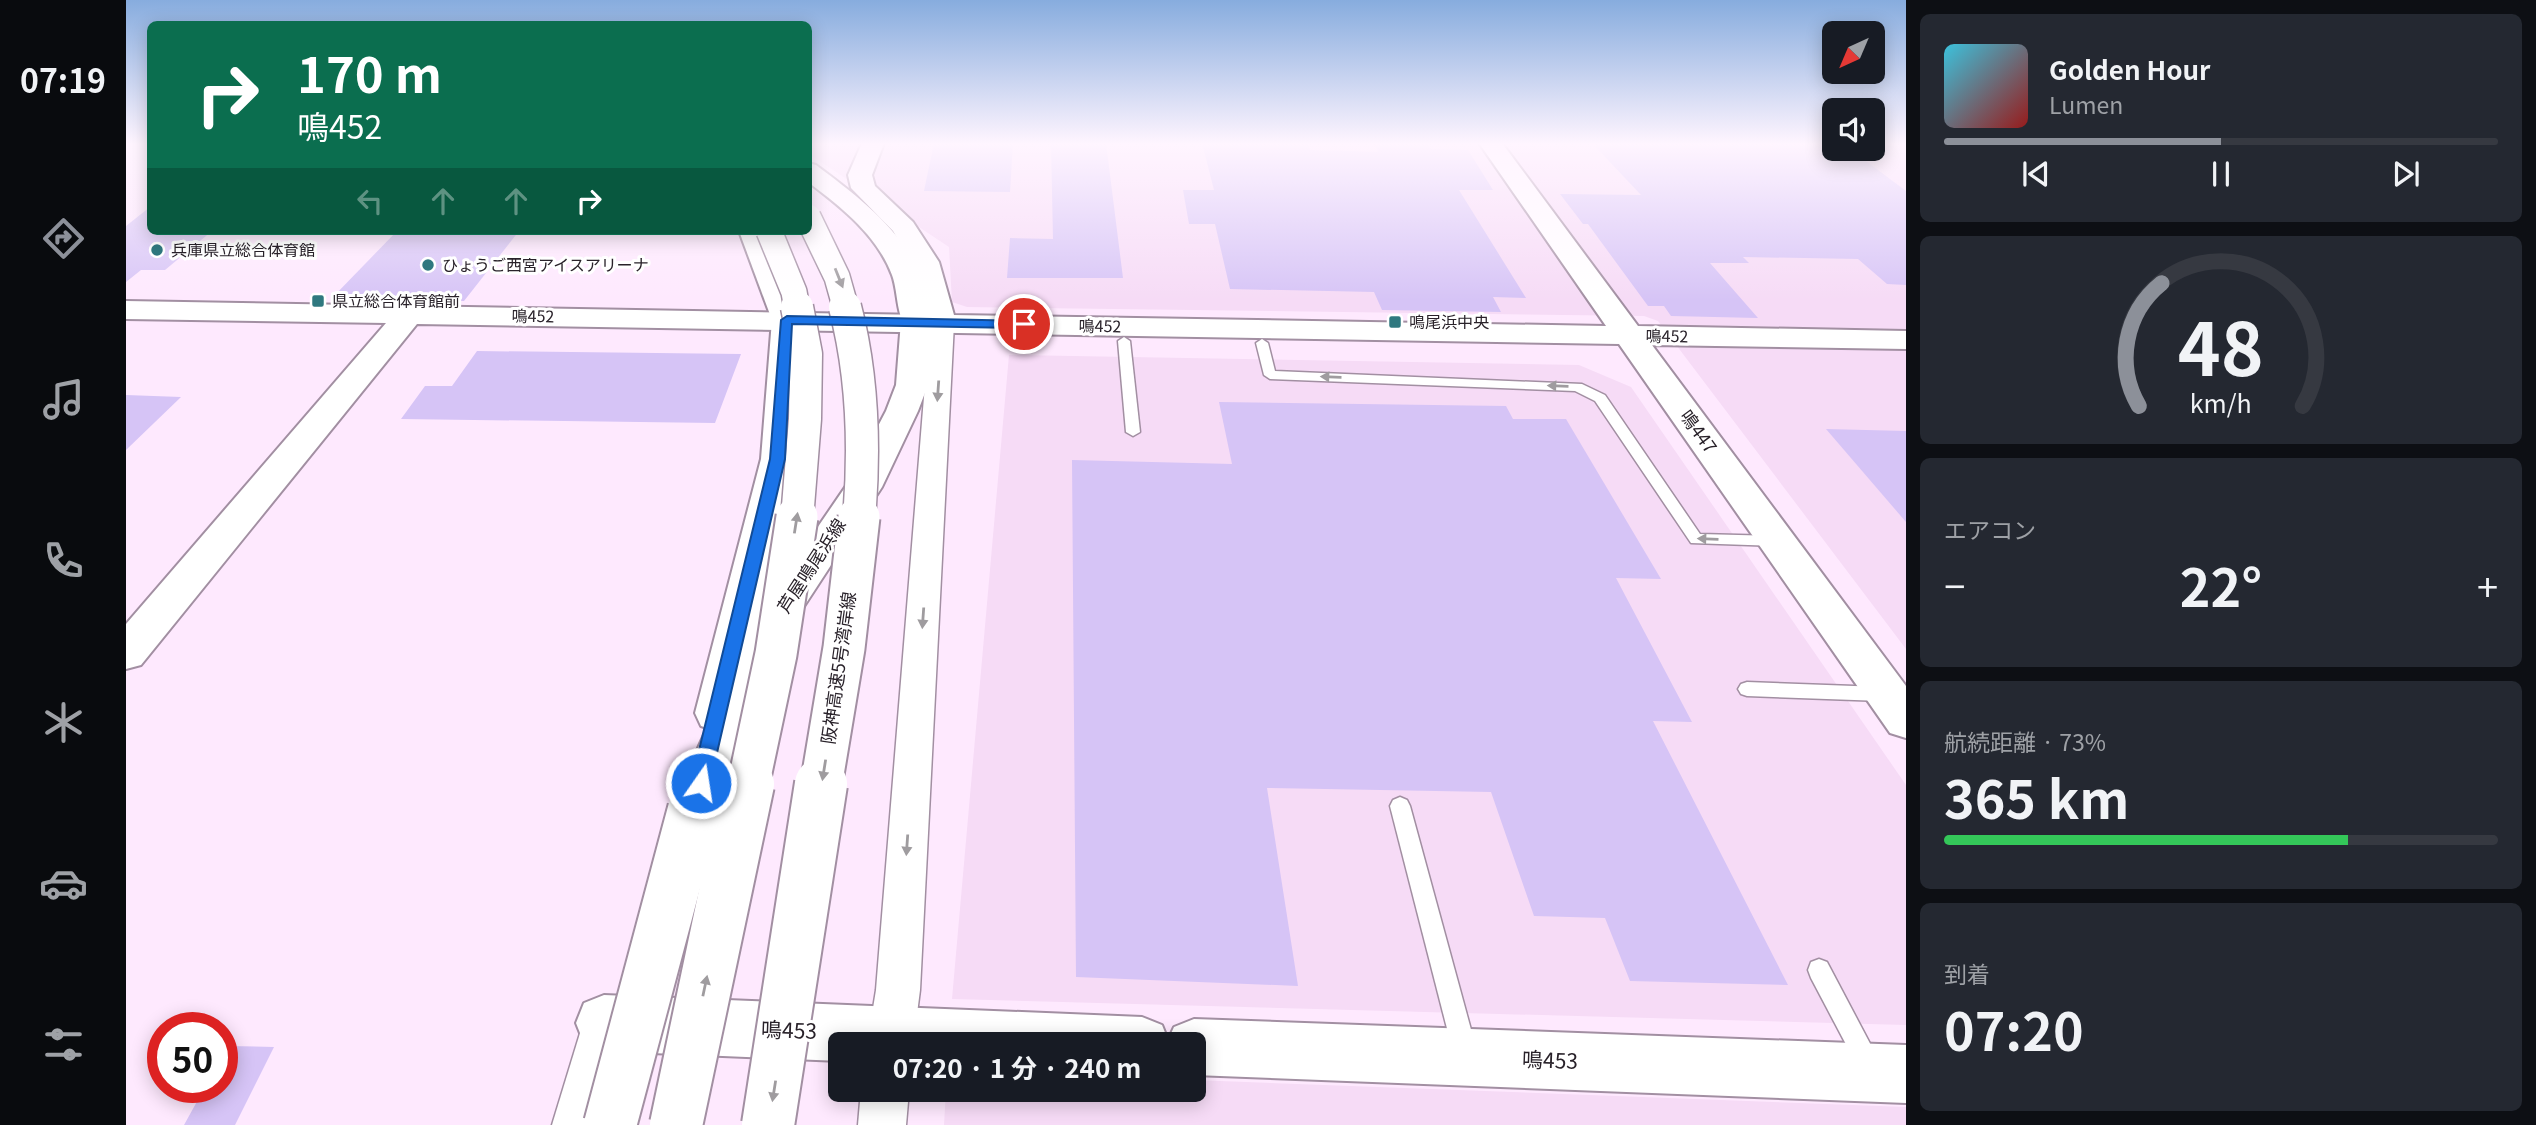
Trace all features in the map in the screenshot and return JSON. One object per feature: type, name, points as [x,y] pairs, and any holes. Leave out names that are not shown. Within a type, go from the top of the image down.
[{"type":"main road","points":[[841,196],[882,235],[907,276],[928,330]]},
{"type":"main road","points":[[871,196],[904,227],[925,262],[928,330]]},
{"type":"main road","name":"鳴447","points":[[1528,196],[1897,707]]},
{"type":"main road","name":"阪神高速5号湾岸線","points":[[768,1125],[836,694],[859,525],[863,435],[856,351],[844,290],[823,239],[812,223]]},
{"type":"main road","points":[[753,235],[787,328]]},
{"type":"main road","points":[[676,1125],[776,654],[799,504],[806,354],[794,292],[771,235]]},
{"type":"main road","name":"鳴452","points":[[126,310],[404,321],[1633,342],[1906,353]]},
{"type":"main road","points":[[126,653],[404,321]]},
{"type":"main road","name":"鳴452","points":[[126,323],[404,321]]},
{"type":"main road","name":"芦屋鳴尾浜線","points":[[610,1125],[694,810],[778,459],[787,328]]},
{"type":"main road","name":"鳴452","points":[[928,330],[1124,341],[1262,343],[1906,340]]},
{"type":"main road","name":"芦屋鳴尾浜線","points":[[694,810],[783,606],[863,487],[886,446],[912,385],[928,330]]},
{"type":"main road","name":"鳴453","points":[[604,1023],[828,1036]]},
{"type":"main road","name":"鳴453","points":[[1206,1047],[1890,1073]]},
{"type":"street","points":[[891,1032],[898,990],[928,330]]},
{"type":"street","points":[[576,1125],[604,1023]]},
{"type":"street","points":[[882,1125],[885,1102]]},
{"type":"lane","points":[[1124,341],[1133,432]]},
{"type":"lane","points":[[1262,343],[1270,374],[1577,387],[1600,398],[1696,539],[1777,541]]},
{"type":"lane","points":[[1747,689],[1897,707]]},
{"type":"lane","points":[[1400,806],[1466,1057]]},
{"type":"lane","points":[[1819,970],[1890,1073]]},
{"type":"shaded area","points":[[871,196],[1906,196],[1906,649],[1658,321],[1644,316],[967,307],[952,302],[949,247]]},
{"type":"shaded area","points":[[1009,355],[1579,365],[1631,387],[1906,785],[1906,1025],[952,999]]},
{"type":"shaded area","points":[[1206,1080],[1906,1107],[1906,1125],[944,1125],[945,1102],[1206,1102]]},
{"type":"building","points":[[1052,196],[1113,196],[1123,278],[1007,278],[1010,238],[1053,239]]},
{"type":"building","points":[[1184,196],[1462,196],[1526,298],[1493,297],[1501,312],[1382,310],[1374,292],[1230,289],[1215,224],[1189,224]]},
{"type":"building","points":[[1561,196],[1906,196],[1906,285],[1887,284],[1858,259],[1743,257],[1749,263],[1710,263],[1758,318],[1671,316],[1664,306],[1648,306],[1588,224],[1583,224]]},
{"type":"building","name":"兵庫県立総合体育館","points":[[147,209],[147,235],[207,235],[165,270],[141,270],[126,282],[126,226]]},
{"type":"building","name":"ひょうご西宮アイスアリーナ","points":[[393,235],[516,235],[464,301],[332,298]]},
{"type":"building","points":[[477,351],[741,354],[715,423],[401,419],[425,386],[452,386]]},
{"type":"building","points":[[126,395],[181,397],[126,450]]},
{"type":"building","points":[[1219,402],[1506,406],[1513,419],[1566,419],[1661,579],[1616,578],[1692,722],[1653,721],[1788,985],[1630,981],[1605,918],[1534,916],[1491,792],[1267,788],[1298,986],[1076,977],[1072,460],[1232,464]]},
{"type":"building","points":[[1826,429],[1906,431],[1906,522]]},
{"type":"building","points":[[238,1046],[274,1047],[235,1125],[184,1125],[196,1103],[238,1103]]},
{"type":"place","name":"兵庫県立総合体育館","points":[[157,250]]},
{"type":"place","name":"ひょうご西宮アイスアリーナ","points":[[428,265]]},
{"type":"place","name":"県立総合体育館前","points":[[318,301]]},
{"type":"place","name":"鳴尾浜中央","points":[[1395,322]]},
{"type":"route","points":[[701,783],[778,459],[787,320],[1024,324]]}]
